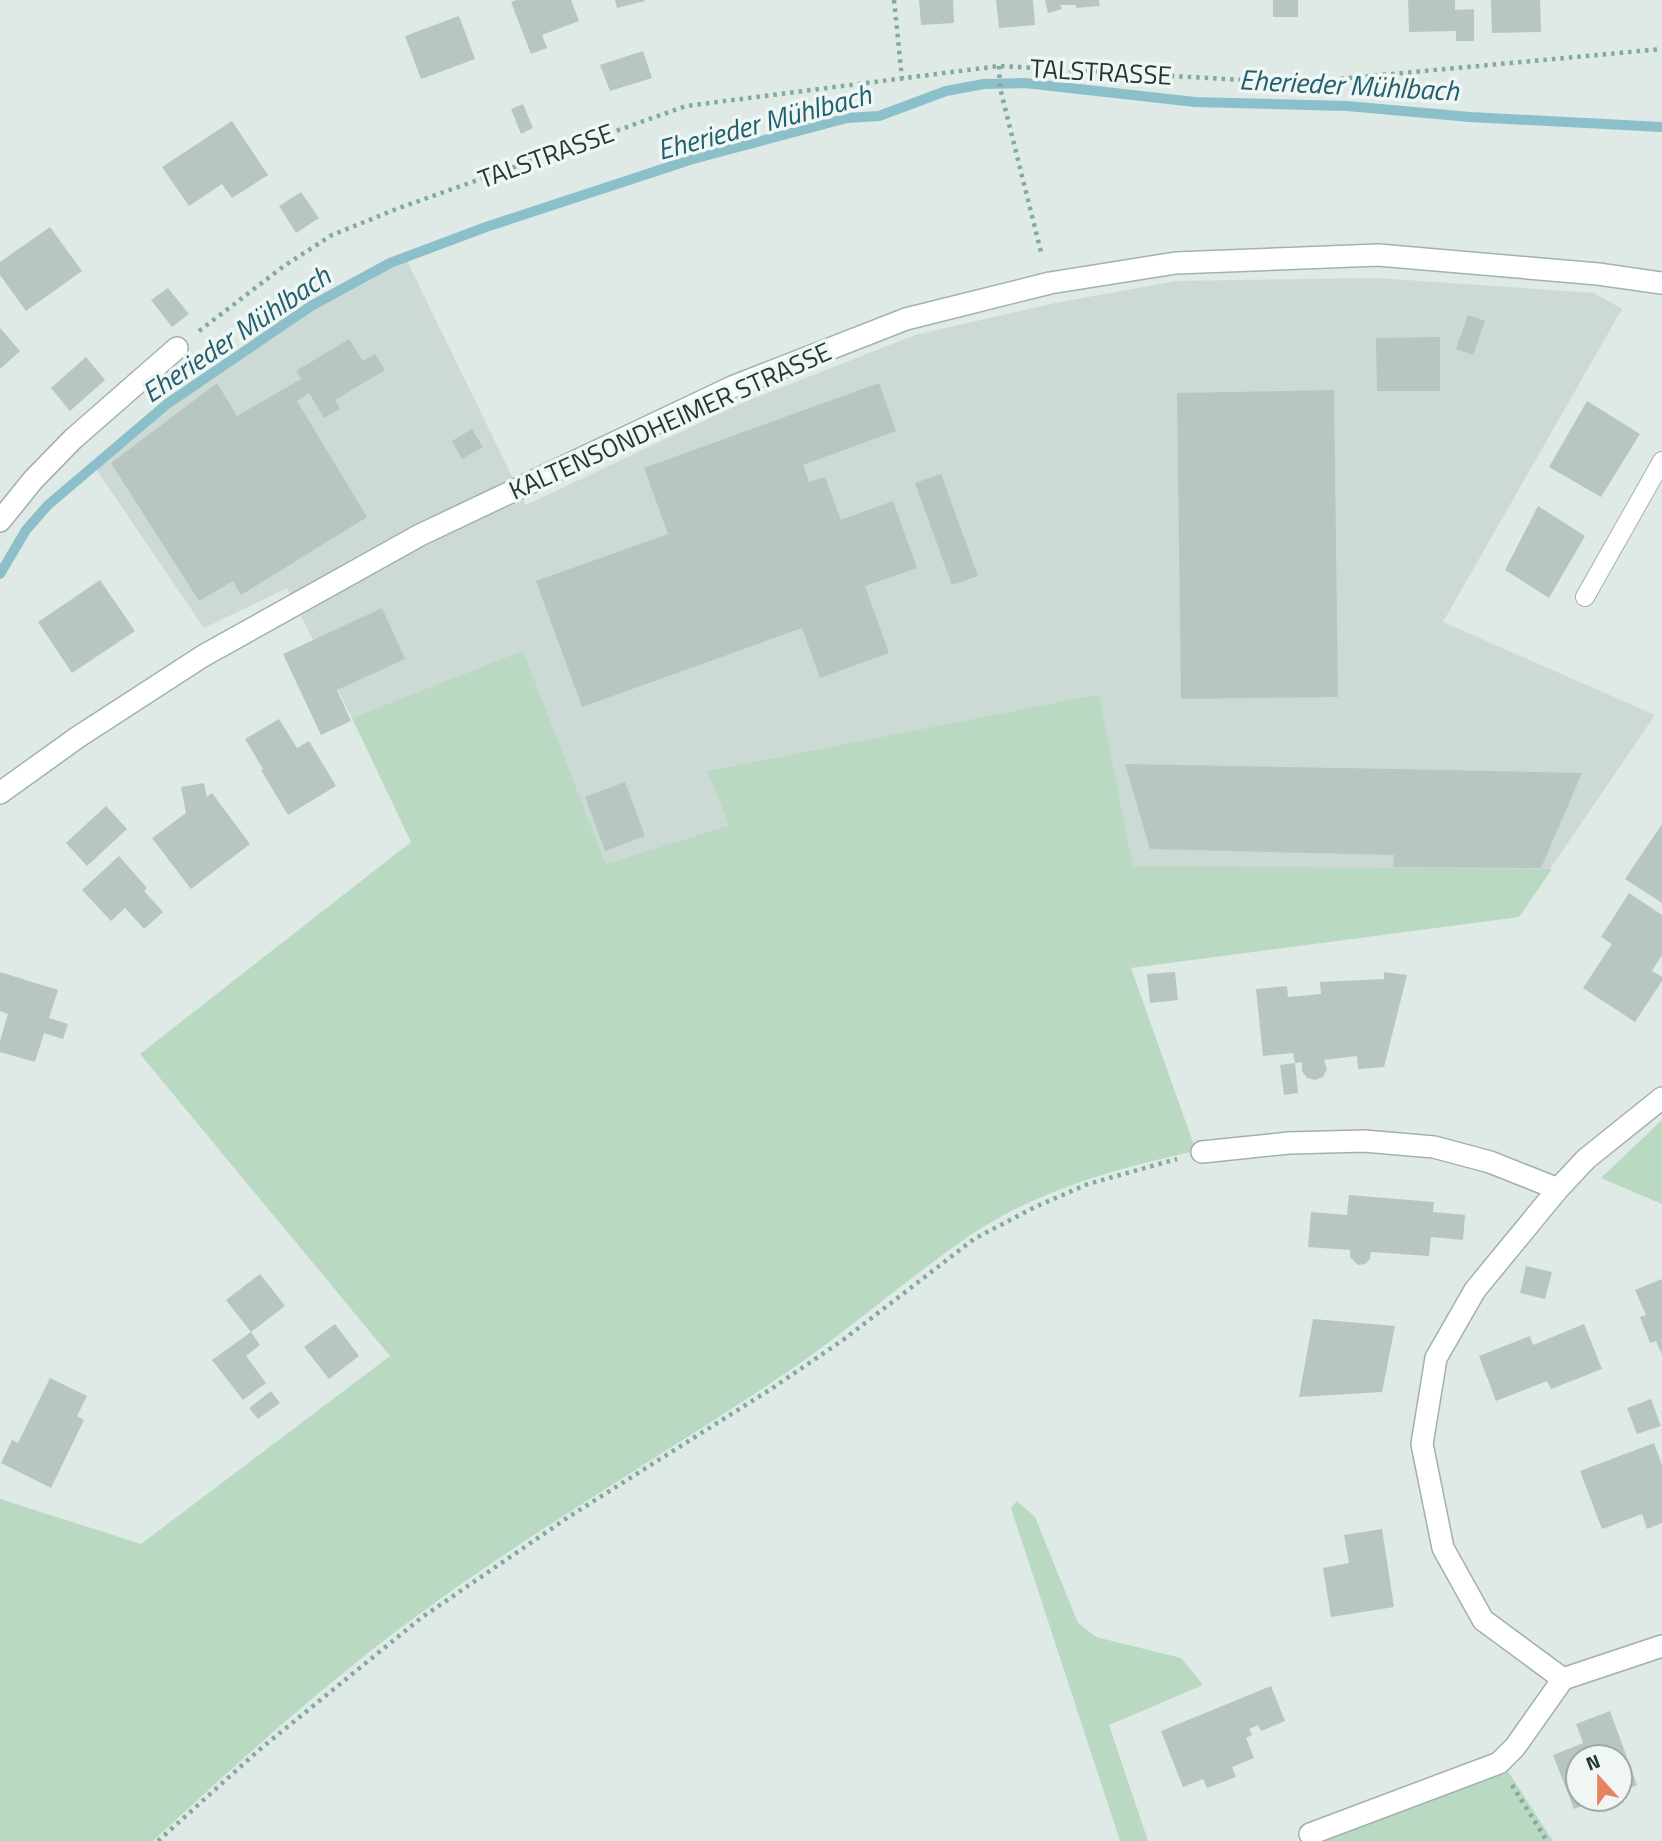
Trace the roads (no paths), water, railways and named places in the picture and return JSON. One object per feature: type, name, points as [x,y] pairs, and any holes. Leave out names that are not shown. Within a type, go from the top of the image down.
[{"type":"main road","name":"KALTENSONDHEIMER STRASSE","points":[[0,793],[78,737],[203,656],[420,535],[732,387],[906,319],[1050,284],[1176,263],[1378,255],[1598,274],[1662,283]]},
{"type":"main road","points":[[0,521],[73,439],[177,348]]},
{"type":"main road","points":[[1563,1679],[1483,1620],[1443,1548],[1422,1444],[1436,1358],[1475,1290],[1558,1189],[1586,1158],[1662,1098]]},
{"type":"main road","points":[[1202,1152],[1289,1143],[1364,1141],[1434,1147],[1490,1163],[1558,1189]]},
{"type":"main road","points":[[1310,1834],[1499,1763],[1515,1747],[1563,1679],[1662,1646]]},
{"type":"lane","points":[[1585,597],[1662,461]]},
{"type":"waterway","name":"Eherieder Mühlbach","points":[[0,574],[26,530],[48,505],[167,404],[311,306],[390,263],[486,227],[693,159],[847,118],[879,116],[946,91],[984,84],[1025,83],[1195,102],[1347,106],[1470,117],[1662,127]]}]
